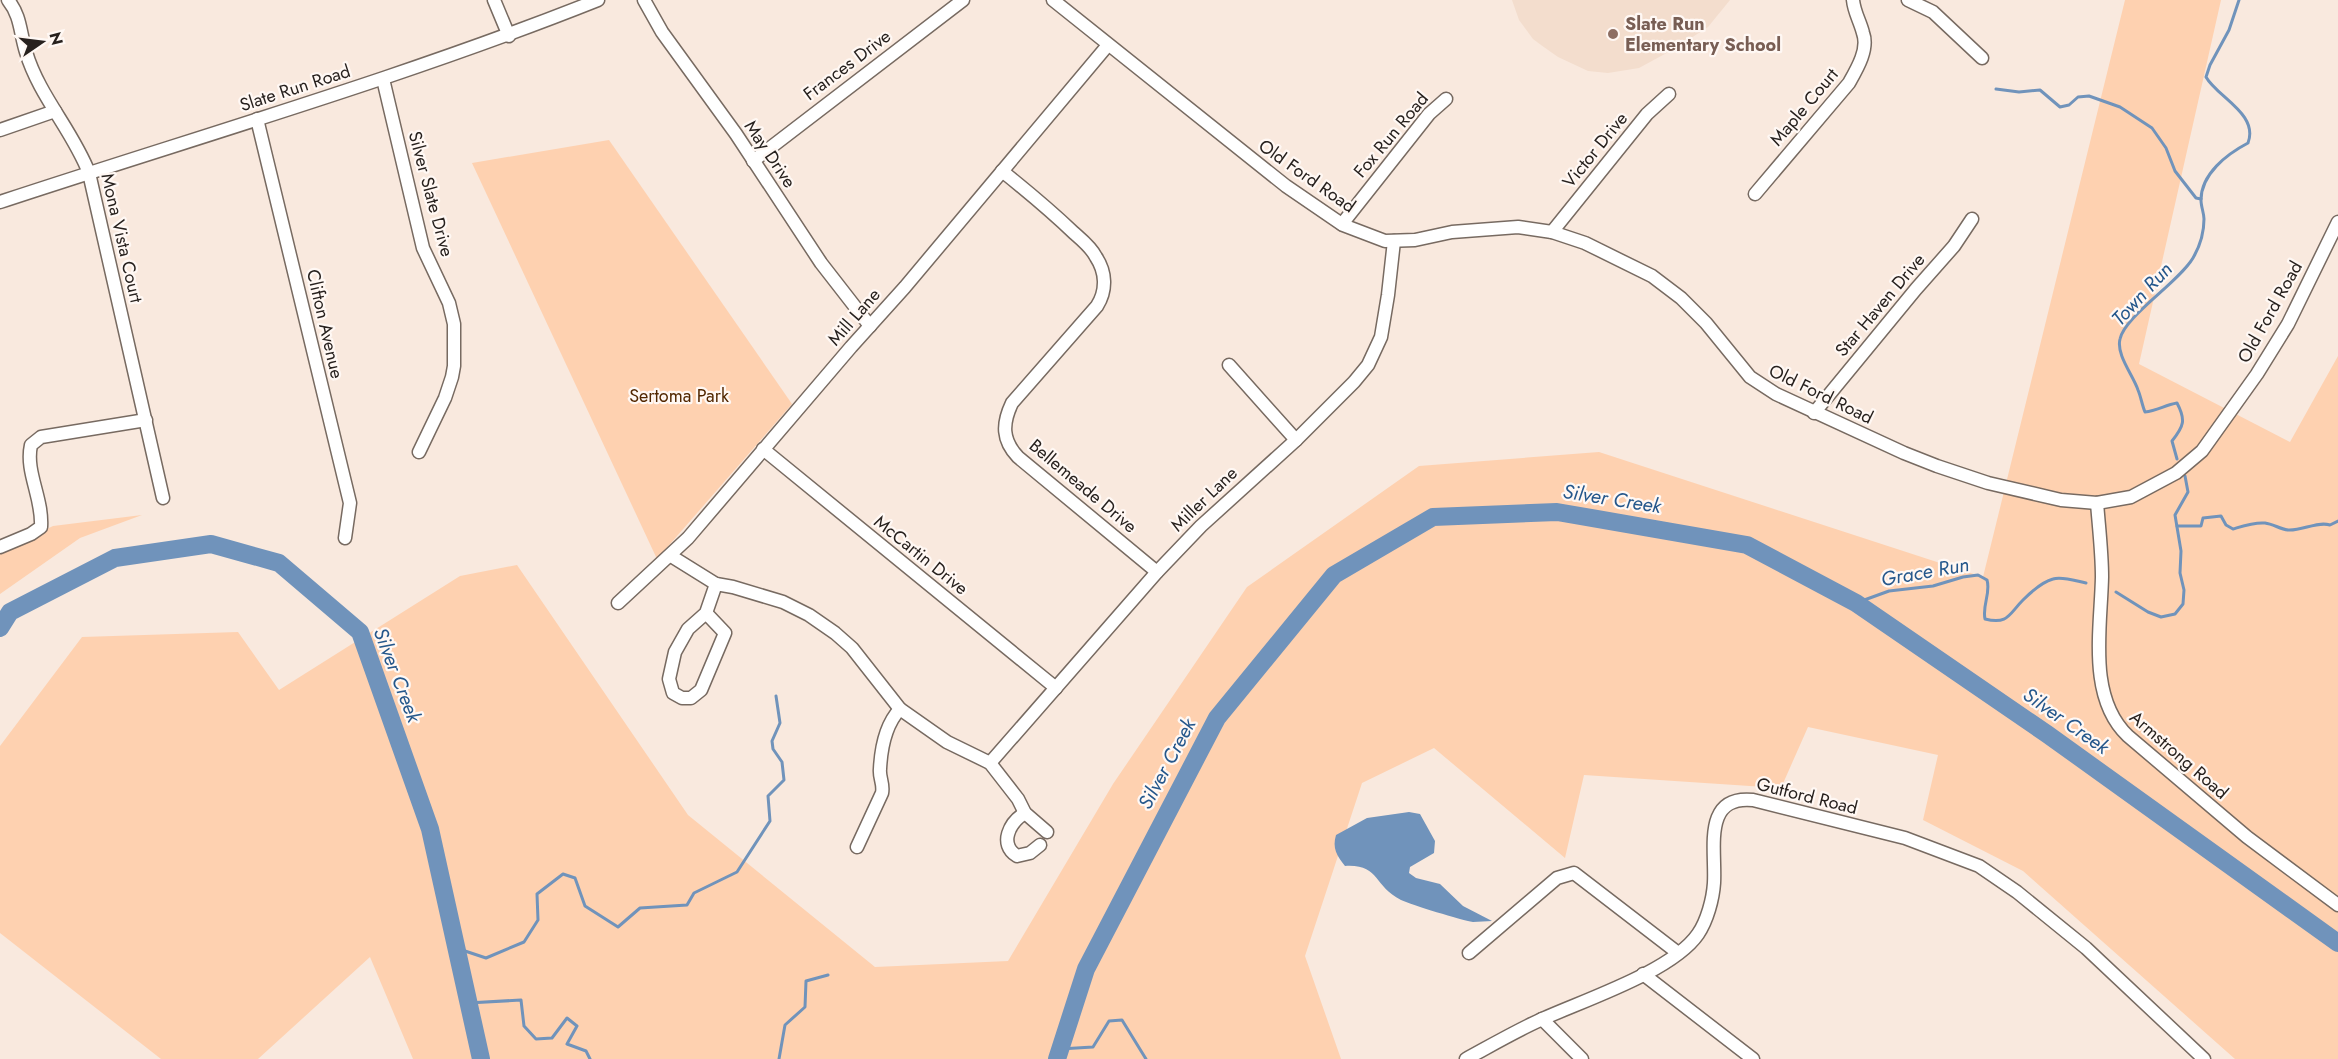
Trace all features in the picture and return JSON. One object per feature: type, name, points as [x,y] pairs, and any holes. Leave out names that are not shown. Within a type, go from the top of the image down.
[{"type":"street","name":"Mona Vista Court","points":[[8,0],[19,19],[26,54],[89,173],[163,498]]},
{"type":"street","points":[[494,0],[509,36]]},
{"type":"street","name":"Slate Run Road","points":[[0,202],[383,79],[509,36],[598,0]]},
{"type":"street","name":"May Drive","points":[[644,0],[662,32],[753,160],[821,263],[870,326]]},
{"type":"street","name":"Frances Drive","points":[[753,160],[963,0]]},
{"type":"street","name":"Old Ford Road","points":[[1053,0],[1286,186],[1342,224],[1372,238],[1394,241],[1518,226],[1552,231],[1585,243],[1652,276],[1695,310],[1750,377],[1776,394],[1904,453],[1988,483],[2061,500],[2097,503],[2114,501],[2146,490],[2176,473],[2202,451],[2257,374],[2288,324],[2338,222]]},
{"type":"street","name":"Maple Court","points":[[1755,195],[1849,83],[1858,68],[1864,35],[1853,0]]},
{"type":"street","points":[[1908,0],[1933,12],[1982,58]]},
{"type":"street","name":"Mill Lane","points":[[618,603],[671,556],[905,287],[1108,45]]},
{"type":"street","name":"Silver Slate Drive","points":[[383,79],[423,248],[449,303],[454,324],[452,377],[445,398],[419,453]]},
{"type":"street","name":"Victor Drive","points":[[1552,231],[1647,114],[1669,94]]},
{"type":"street","name":"Fox Run Road","points":[[1342,224],[1429,114],[1446,99]]},
{"type":"street","points":[[0,130],[55,111]]},
{"type":"street","name":"Clifton Avenue","points":[[257,119],[350,503],[345,538]]},
{"type":"street","name":"Bellemeade Drive","points":[[1002,171],[1090,248],[1101,265],[1104,282],[1097,306],[1012,403],[1005,421],[1005,437],[1018,457],[1157,572]]},
{"type":"street","name":"Star Haven Drive","points":[[1814,413],[1954,246],[1972,219]]},
{"type":"street","name":"Miller Lane","points":[[990,763],[1157,572],[1201,526],[1296,440],[1354,382],[1377,346],[1387,306],[1394,241]]},
{"type":"street","points":[[1229,365],[1296,440]]},
{"type":"street","points":[[0,547],[31,534],[41,527],[42,514],[28,458],[31,445],[41,436],[146,420]]},
{"type":"street","name":"McCartin Drive","points":[[763,449],[1056,688]]},
{"type":"street","name":"Armstrong Road","points":[[2097,503],[2102,577],[2100,663],[2107,705],[2114,721],[2128,736],[2247,837],[2286,869],[2338,905]]},
{"type":"street","points":[[671,556],[716,584],[773,598],[809,615],[852,648],[900,709],[946,742],[990,763],[1013,792],[1025,813],[1047,832]]},
{"type":"street","points":[[706,613],[725,633],[701,690],[691,698],[681,698],[674,693],[669,680],[675,652],[680,639],[706,613],[716,584]]},
{"type":"street","points":[[857,848],[884,788],[880,768],[888,725],[900,709]]},
{"type":"street","name":"Gutford Road","points":[[1466,1059],[1542,1019],[1673,959],[1697,935],[1707,915],[1714,885],[1714,834],[1720,812],[1728,802],[1740,798],[1905,838],[1979,866],[2017,892],[2086,948],[2204,1059]]},
{"type":"street","points":[[1025,813],[1014,821],[1009,829],[1008,845],[1012,853],[1017,856],[1029,853],[1040,845]]},
{"type":"street","points":[[1469,953],[1557,878],[1574,873],[1678,954]]},
{"type":"street","points":[[1643,974],[1751,1057]]},
{"type":"street","points":[[1542,1019],[1581,1059]]},
{"type":"shaded area","name":"Slate Run Elementary School","points":[[1512,0],[1730,0],[1708,27],[1674,49],[1639,68],[1608,73],[1588,71],[1558,57],[1533,39],[1519,20]]},
{"type":"green space","points":[[2125,0],[2221,0],[2139,364],[2290,442],[2338,356],[2338,1059],[2235,1059],[2023,871],[1923,820],[1938,755],[1808,727],[1781,788],[1584,775],[1565,858],[1434,748],[1362,783],[1305,956],[1341,1059],[413,1059],[370,957],[258,1059],[161,1059],[0,933],[0,746],[82,637],[238,632],[279,690],[460,576],[517,565],[688,815],[875,967],[1008,961],[1113,784],[1247,587],[1419,466],[1599,452],[1983,577]]},
{"type":"green space","name":"Sertoma Park","points":[[609,140],[792,404],[657,559],[472,163]]},
{"type":"green space","points":[[142,515],[80,538],[0,594],[0,554],[2,551],[53,526]]},
{"type":"water","points":[[1409,812],[1420,814],[1435,841],[1434,853],[1410,867],[1409,873],[1416,878],[1440,884],[1463,906],[1492,921],[1467,921],[1401,900],[1365,868],[1345,866],[1335,848],[1336,835],[1367,818]]},
{"type":"waterway","name":"Town Run","points":[[2177,459],[2172,441],[2183,419],[2177,403],[2145,412],[2119,345],[2124,330],[2131,320],[2176,278],[2193,258],[2200,244],[2203,229],[2202,191],[2210,173],[2224,159],[2248,143],[2250,133],[2248,123],[2206,77],[2229,30],[2239,0]]},
{"type":"waterway","points":[[1996,89],[2019,92],[2040,90],[2060,107],[2069,105],[2078,97],[2089,96],[2120,107],[2152,128],[2166,148],[2175,171],[2196,198],[2201,199]]},
{"type":"waterway","name":"Grace Run","points":[[2116,592],[2148,612],[2161,617],[2175,614],[2183,604],[2184,590],[2180,573],[2181,551],[2175,515],[2188,492],[2185,476]]},
{"type":"waterway","name":"Silver Creek","points":[[1057,1059],[1086,969],[1217,718],[1334,575],[1433,517],[1557,512],[1747,545],[1856,603],[2047,734],[2338,943]]},
{"type":"waterway","name":"Grace Run","points":[[2177,526],[2201,526],[2203,518],[2221,516],[2226,525],[2233,529],[2261,523],[2293,530],[2320,524],[2330,525],[2338,521]]},
{"type":"waterway","name":"Silver Creek","points":[[0,628],[10,612],[115,558],[211,544],[279,563],[360,632],[430,829],[481,1059]]},
{"type":"waterway","name":"Grace Run","points":[[1856,603],[1889,591],[1933,586],[1978,575],[1987,580],[1988,585],[1985,619],[1999,621],[2007,617],[2030,594],[2049,580],[2061,578],[2086,583]]},
{"type":"waterway","points":[[456,948],[486,958],[524,942],[538,920],[537,894],[563,874],[575,878],[585,906],[618,927],[640,908],[687,905],[694,893],[737,872],[770,821],[768,796],[784,780],[782,762],[773,749],[772,741],[780,723],[776,696]]},
{"type":"waterway","points":[[779,1059],[785,1025],[805,1007],[806,981],[828,975]]},
{"type":"waterway","points":[[468,1003],[521,1000],[524,1026],[536,1039],[552,1038],[567,1018],[577,1026],[567,1044],[586,1051],[590,1059]]},
{"type":"waterway","points":[[1060,1049],[1093,1047],[1109,1021],[1122,1020],[1146,1059]]},
{"type":"place","name":"Slate Run Elementary School","points":[[1613,34]]}]
